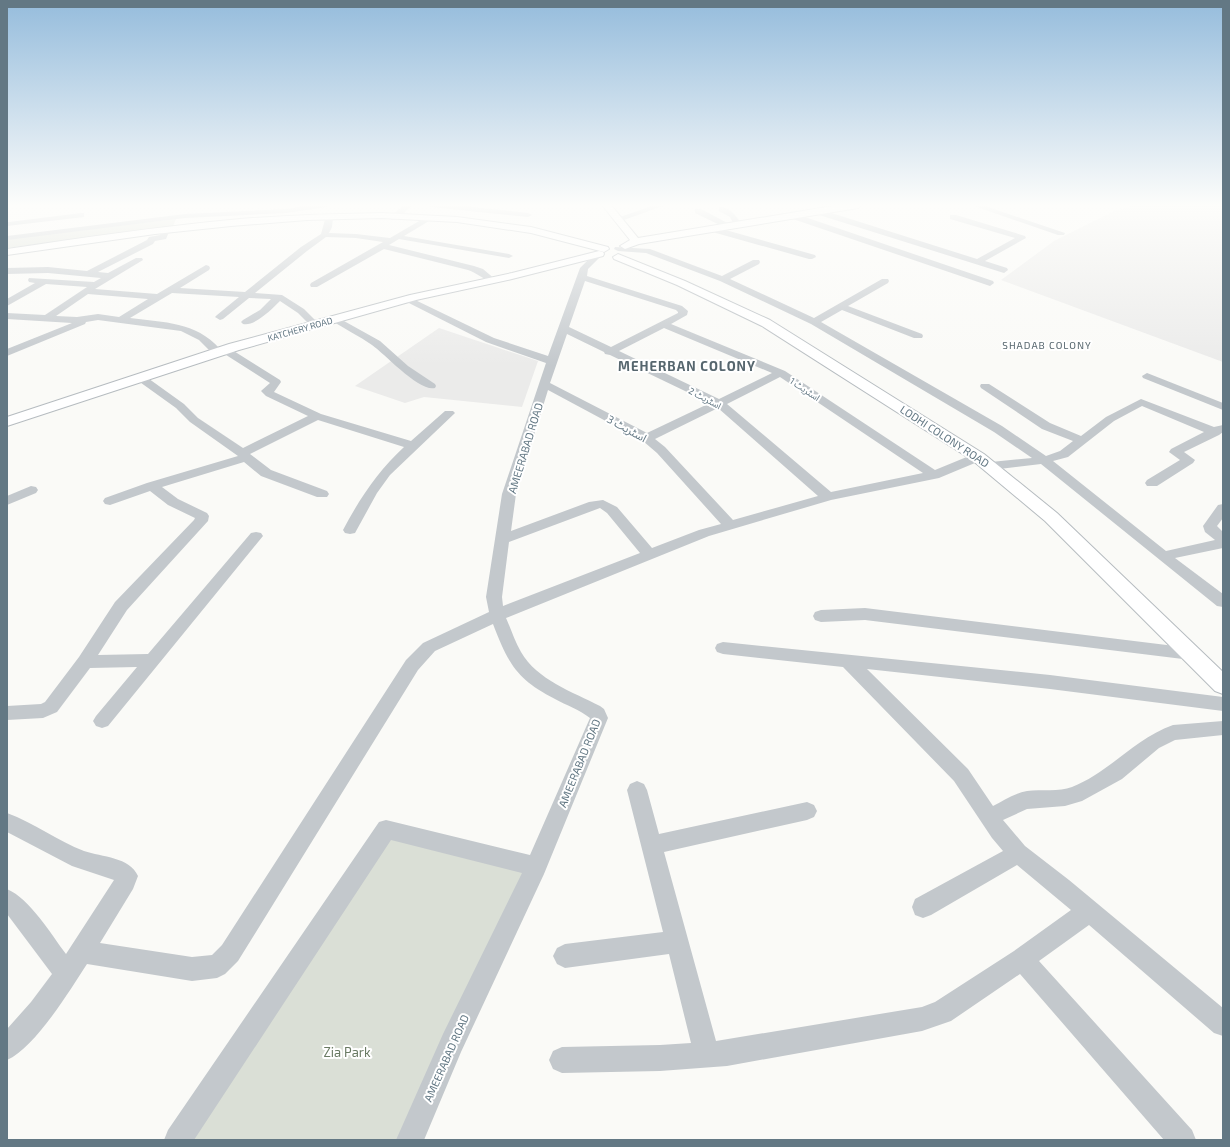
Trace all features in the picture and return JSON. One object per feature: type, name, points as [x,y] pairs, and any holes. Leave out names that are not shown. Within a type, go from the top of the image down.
[{"type":"main road","name":"KATCHERY ROAD","points":[[7,422],[221,352],[335,319],[406,299],[492,280],[576,259]]},
{"type":"main road","name":"LODHI COLONY ROAD","points":[[630,259],[766,323],[985,461],[1051,517],[1191,654],[1220,679]]},
{"type":"street","points":[[88,274],[118,259]]},
{"type":"street","points":[[220,317],[292,259]]},
{"type":"street","points":[[314,285],[361,259]]},
{"type":"street","points":[[433,259],[480,271],[492,280]]},
{"type":"street","name":"AMEERABAD ROAD","points":[[410,1140],[452,1043],[536,867],[599,716],[594,711],[549,688],[529,674],[513,654],[497,615],[494,597],[509,494],[584,268],[594,259]]},
{"type":"street","points":[[668,259],[723,279],[814,322],[998,430],[1044,460],[1163,556],[1223,602]]},
{"type":"street","points":[[918,259],[990,283]]},
{"type":"street","points":[[966,259],[1004,270]]},
{"type":"street","points":[[977,262],[984,259]]},
{"type":"street","points":[[47,318],[94,285],[139,260]]},
{"type":"street","points":[[723,279],[756,262]]},
{"type":"street","points":[[121,320],[143,305],[171,290],[206,268]]},
{"type":"street","points":[[48,270],[32,280],[94,285]]},
{"type":"street","points":[[7,271],[48,270],[109,276]]},
{"type":"street","points":[[582,277],[679,308],[683,311],[682,315],[665,325],[610,352]]},
{"type":"street","points":[[7,304],[44,281]]},
{"type":"street","points":[[814,322],[885,281]]},
{"type":"street","points":[[171,290],[279,297],[301,311],[315,325]]},
{"type":"street","points":[[85,292],[159,297]]},
{"type":"street","points":[[246,322],[263,312],[279,297]]},
{"type":"street","points":[[406,299],[490,340],[552,361]]},
{"type":"street","points":[[840,306],[918,336]]},
{"type":"street","points":[[7,316],[77,320],[98,317],[190,330],[207,340],[221,352],[276,382],[274,386],[267,391],[268,393],[317,416],[412,445]]},
{"type":"street","points":[[7,323],[20,316]]},
{"type":"street","points":[[7,353],[88,319]]},
{"type":"street","points":[[335,319],[376,343],[404,368],[431,386]]},
{"type":"street","name":"اسٹریٹ 1","points":[[665,325],[781,373],[934,475]]},
{"type":"street","name":"اسٹریٹ 2","points":[[563,328],[610,352],[719,403],[828,497]]},
{"type":"street","points":[[647,438],[781,373]]},
{"type":"street","points":[[1147,376],[1221,403]]},
{"type":"street","points":[[141,378],[180,406],[194,420],[244,455],[266,473],[322,494]]},
{"type":"street","name":"اسٹریٹ 3","points":[[545,384],[647,438],[661,450],[730,525]]},
{"type":"street","points":[[986,386],[1046,426],[1082,440]]},
{"type":"street","points":[[81,950],[192,968],[217,966],[230,953],[412,665],[429,647],[497,615],[730,525],[828,497],[934,475],[985,461],[1044,460],[1064,454],[1110,418],[1140,402],[1219,429]]},
{"type":"street","points":[[350,530],[362,506],[379,481],[412,445],[449,414]]},
{"type":"street","points":[[110,501],[244,455],[317,416]]},
{"type":"street","points":[[1152,483],[1189,460],[1175,452],[1219,429]]},
{"type":"street","points":[[7,713],[48,709],[85,662],[121,606],[202,518],[202,516],[196,512],[173,502],[152,486]]},
{"type":"street","points":[[7,501],[31,490]]},
{"type":"street","points":[[503,539],[603,504],[612,510],[650,555]]},
{"type":"street","points":[[1223,508],[1210,526],[1210,529],[1223,539]]},
{"type":"street","points":[[102,721],[256,536]]},
{"type":"street","points":[[1163,556],[1223,543]]},
{"type":"street","points":[[822,616],[865,614],[1191,654]]},
{"type":"street","points":[[723,648],[1050,682],[1223,704]]},
{"type":"street","points":[[85,662],[153,660]]},
{"type":"street","points":[[848,661],[938,750],[960,776],[999,831],[1018,853],[1223,1024]]},
{"type":"street","points":[[990,817],[1025,800],[1075,795],[1115,773],[1152,743],[1174,732],[1223,728]]},
{"type":"street","points":[[637,790],[707,1055]]},
{"type":"street","points":[[652,846],[807,810]]},
{"type":"street","points":[[7,822],[79,859],[122,872],[127,876],[125,882],[44,1005],[7,1047]]},
{"type":"street","points":[[178,1140],[386,828],[536,867]]},
{"type":"street","points":[[923,907],[1018,853]]},
{"type":"street","points":[[7,900],[17,908],[66,973]]},
{"type":"street","points":[[562,1060],[660,1058],[707,1055],[922,1019],[942,1012],[1022,959],[1089,911]]},
{"type":"street","points":[[565,956],[677,942]]},
{"type":"street","points":[[1022,959],[1182,1140]]},
{"type":"shaded area","points":[[1030,259],[1223,259],[1223,362],[1001,280]]},
{"type":"shaded area","points":[[439,328],[538,361],[522,407],[424,397],[405,403],[355,386]]},
{"type":"green space","name":"Zia Park","points":[[387,833],[530,870],[402,1140],[184,1140]]},
{"type":"district","name":"SHADAB COLONY","points":[[1047,345]]},
{"type":"district","name":"MEHERBAN COLONY","points":[[687,366]]}]
